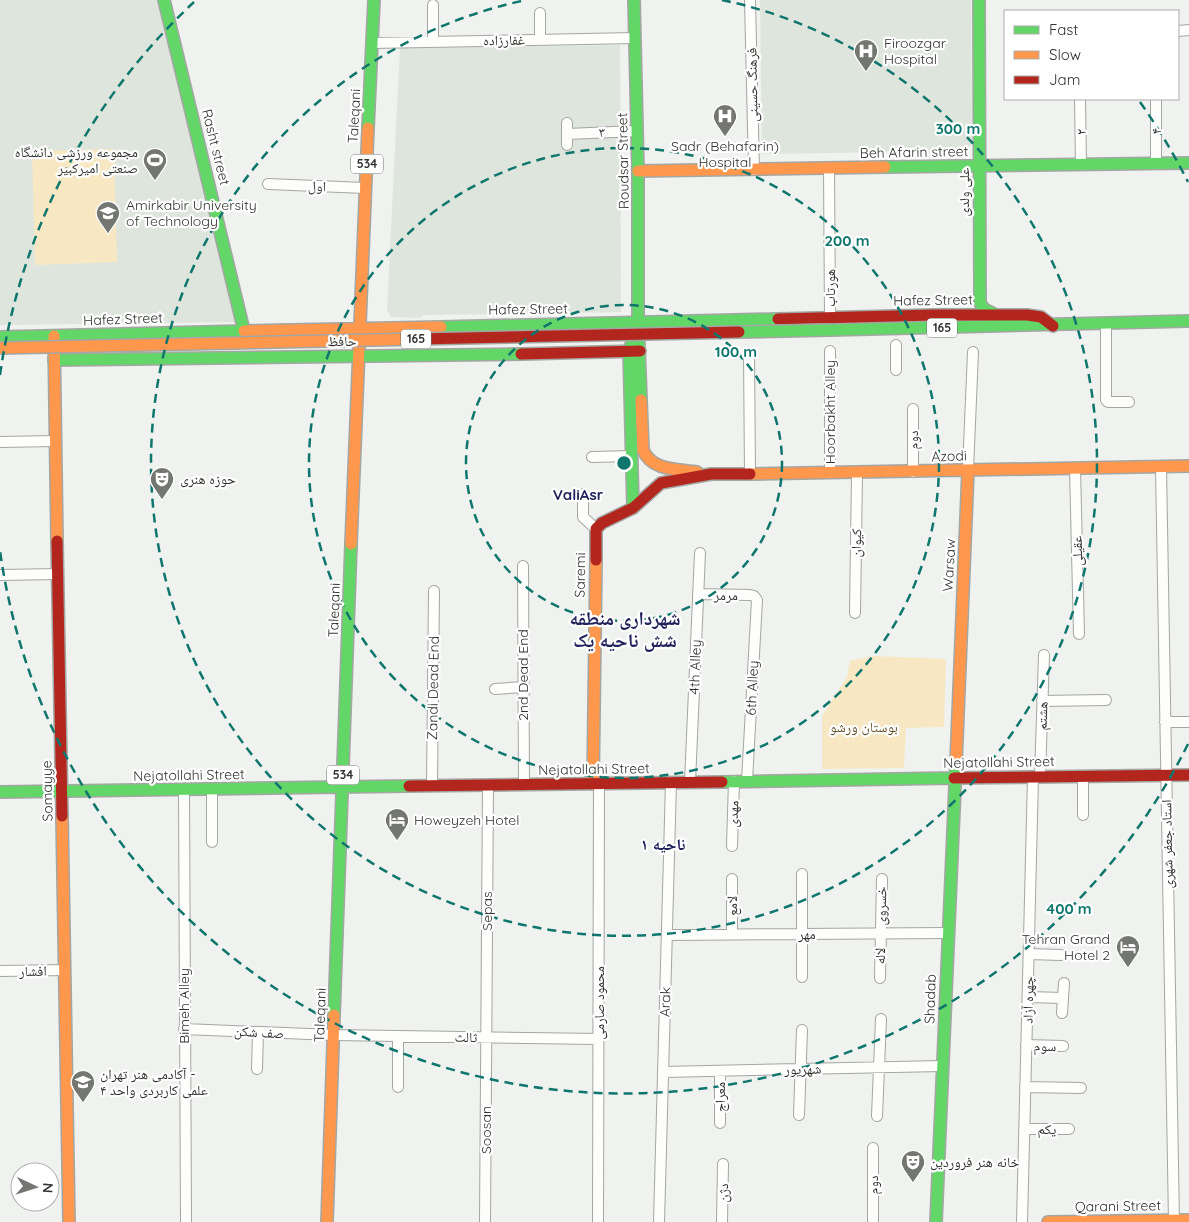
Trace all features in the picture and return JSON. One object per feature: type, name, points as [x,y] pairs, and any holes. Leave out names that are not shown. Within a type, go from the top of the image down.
[{"type":"main road","name":"Rasht street","points":[[164,0],[251,358]]},
{"type":"main road","name":"Taleqani","points":[[327,1222],[359,328],[374,0]]},
{"type":"main road","name":"Roudsar Street","points":[[634,0],[638,131],[638,322],[635,351]]},
{"type":"main road","name":"علی ولدی","points":[[979,0],[978,166],[980,303],[984,309],[996,315]]},
{"type":"main road","name":"Beh Afarin street","points":[[638,171],[1189,163]]},
{"type":"main road","name":"Hafez Street","points":[[0,337],[830,317],[996,315],[1036,316],[1041,317],[1053,326]]},
{"type":"main road","name":"Hafez Street","points":[[0,348],[1053,326],[1189,321]]},
{"type":"main road","points":[[501,325],[511,329],[515,338],[513,347],[506,354],[501,354]]},
{"type":"main road","points":[[454,326],[440,330],[436,340],[439,349],[443,353],[454,355]]},
{"type":"main road","name":"Somayye","points":[[54,336],[70,1222]]},
{"type":"main road","points":[[633,508],[632,456],[635,351]]},
{"type":"main road","points":[[635,351],[644,456],[648,461],[662,466],[711,474]]},
{"type":"main road","name":"حافظ","points":[[54,360],[635,351]]},
{"type":"main road","name":"Azodi","points":[[711,474],[1189,466]]},
{"type":"main road","name":"Warsaw","points":[[954,778],[968,470]]},
{"type":"main road","points":[[596,529],[602,523],[633,508],[661,483],[711,474]]},
{"type":"main road","name":"Saremi","points":[[596,529],[596,784]]},
{"type":"main road","name":"Nejatollahi Street","points":[[0,792],[1189,775]]},
{"type":"main road","name":"Shadab","points":[[936,1222],[954,778]]},
{"type":"main road","name":"Qarani Street","points":[[1048,1222],[1189,1220]]},
{"type":"street","name":"فرهنگ حسینی","points":[[750,0],[754,170]]},
{"type":"street","points":[[433,5],[433,42]]},
{"type":"street","points":[[540,13],[540,40]]},
{"type":"street","name":"غفارزاده","points":[[372,43],[635,38]]},
{"type":"street","name":"۲","points":[[1080,100],[1081,165]]},
{"type":"street","name":"۴","points":[[1156,100],[1156,164]]},
{"type":"street","points":[[566,145],[567,122]]},
{"type":"street","name":"۳","points":[[567,134],[638,131]]},
{"type":"street","name":"هورتاب","points":[[829,168],[830,317]]},
{"type":"street","name":"اول","points":[[268,184],[366,188]]},
{"type":"street","points":[[1106,324],[1106,400],[1108,402],[1129,402]]},
{"type":"street","points":[[896,345],[896,370]]},
{"type":"street","name":"Hoorbakht Alley","points":[[830,351],[830,473]]},
{"type":"street","name":"Warsaw","points":[[968,470],[973,352]]},
{"type":"street","points":[[749,354],[750,474]]},
{"type":"street","name":"دوم","points":[[913,409],[913,472]]},
{"type":"street","points":[[0,442],[56,441]]},
{"type":"street","points":[[592,457],[632,456]]},
{"type":"street","name":"استاد جعفر شهری","points":[[1161,467],[1174,1221]]},
{"type":"street","name":"عقیلی","points":[[1075,468],[1079,634]]},
{"type":"street","name":"کیوان","points":[[856,613],[857,473]]},
{"type":"street","points":[[583,494],[583,517],[596,529]]},
{"type":"street","name":"4th Alley","points":[[690,782],[700,553]]},
{"type":"street","name":"2nd Dead End","points":[[523,566],[524,785]]},
{"type":"street","points":[[0,575],[58,574]]},
{"type":"street","name":"Zandi Dead End","points":[[432,786],[434,591]]},
{"type":"street","name":"مرمر","points":[[698,594],[754,596]]},
{"type":"street","name":"6th Alley","points":[[747,781],[757,600],[754,596]]},
{"type":"street","name":"هشتم","points":[[1036,777],[1044,655]]},
{"type":"street","points":[[495,688],[523,687]]},
{"type":"street","points":[[1042,701],[1106,700]]},
{"type":"street","points":[[1166,722],[1189,722]]},
{"type":"street","points":[[1083,776],[1083,815]]},
{"type":"street","name":"چهره آزاد","points":[[1022,1222],[1026,1045],[1036,777]]},
{"type":"street","name":"مهدی","points":[[732,846],[734,781]]},
{"type":"street","name":"Arak","points":[[659,1222],[672,782]]},
{"type":"street","name":"محمود صارمی","points":[[596,784],[599,1039],[598,1222]]},
{"type":"street","name":"Sepas","points":[[487,1038],[488,785]]},
{"type":"street","points":[[212,789],[212,842]]},
{"type":"street","name":"Bimeh Alley","points":[[184,790],[186,1222]]},
{"type":"street","points":[[802,874],[802,977]]},
{"type":"street","name":"لامع","points":[[732,879],[732,934]]},
{"type":"street","name":"خسروی","points":[[880,933],[882,879]]},
{"type":"street","name":"لاله","points":[[880,933],[880,978]]},
{"type":"street","name":"مهر","points":[[667,935],[948,933]]},
{"type":"street","points":[[1029,954],[1061,955]]},
{"type":"street","name":"افشار","points":[[0,971],[65,970]]},
{"type":"street","points":[[1062,1013],[1064,982]]},
{"type":"street","points":[[1028,997],[1063,998]]},
{"type":"street","points":[[877,1116],[881,1019]]},
{"type":"street","name":"صف شکن","points":[[184,1029],[334,1035]]},
{"type":"street","points":[[799,1115],[802,1030]]},
{"type":"street","points":[[257,1069],[258,1032]]},
{"type":"street","name":"ثالث","points":[[334,1035],[599,1039]]},
{"type":"street","points":[[398,1036],[398,1087]]},
{"type":"street","name":"Soosan","points":[[486,1222],[487,1038]]},
{"type":"street","name":"سوم","points":[[1026,1045],[1063,1046]]},
{"type":"street","name":"شهریور","points":[[663,1072],[942,1066]]},
{"type":"street","name":"معراج","points":[[720,1071],[720,1123]]},
{"type":"street","points":[[1025,1087],[1081,1088]]},
{"type":"street","name":"یکم","points":[[1024,1128],[1069,1129]]},
{"type":"street","name":"دوم","points":[[873,1222],[874,1148]]},
{"type":"street","name":"دژن","points":[[722,1222],[723,1164]]},
{"type":"shaded area","name":"Amirkabir University of Technology","points":[[0,0],[157,0],[236,322],[0,325]]},
{"type":"shaded area","name":"Firoozgar Hospital","points":[[760,0],[971,0],[972,144],[963,151],[762,154]]},
{"type":"shaded area","points":[[620,45],[621,312],[423,315],[421,318],[391,317],[387,310],[400,48]]},
{"type":"green space","points":[[114,149],[117,262],[35,265],[32,151]]},
{"type":"green space","name":"بوستان ورشو","points":[[874,656],[946,659],[944,727],[906,728],[904,768],[822,769],[822,716],[847,677],[850,661]]},
{"type":"traffic: fast","points":[[164,0],[246,339]]},
{"type":"traffic: fast","points":[[368,128],[374,0]]},
{"type":"traffic: fast","points":[[634,0],[638,171],[638,322],[641,400]]},
{"type":"traffic: fast","points":[[979,0],[980,303],[984,309],[996,315]]},
{"type":"traffic: fast","points":[[885,167],[1189,163]]},
{"type":"traffic: fast","points":[[441,327],[778,319]]},
{"type":"traffic: fast","points":[[831,330],[1189,321]]},
{"type":"traffic: fast","points":[[739,332],[831,330]]},
{"type":"traffic: fast","points":[[0,337],[244,331]]},
{"type":"traffic: fast","points":[[632,342],[629,351],[633,508]]},
{"type":"traffic: fast","points":[[54,360],[521,354]]},
{"type":"traffic: fast","points":[[334,1015],[351,544]]},
{"type":"traffic: fast","points":[[936,1222],[956,763]]},
{"type":"traffic: fast","points":[[722,782],[954,778]]},
{"type":"traffic: fast","points":[[0,792],[409,786]]},
{"type":"traffic: slow","points":[[351,544],[368,128]]},
{"type":"traffic: slow","points":[[638,171],[885,167]]},
{"type":"traffic: slow","points":[[244,331],[441,327]]},
{"type":"traffic: slow","points":[[54,336],[57,541]]},
{"type":"traffic: slow","points":[[0,348],[419,339]]},
{"type":"traffic: slow","points":[[641,400],[643,450],[647,457],[652,462],[666,468],[697,472]]},
{"type":"traffic: slow","points":[[750,474],[1189,466]]},
{"type":"traffic: slow","points":[[956,763],[968,470]]},
{"type":"traffic: slow","points":[[593,784],[596,560]]},
{"type":"traffic: slow","points":[[62,816],[69,1222]]},
{"type":"traffic: slow","points":[[327,1222],[334,1015]]},
{"type":"traffic: slow","points":[[1048,1222],[1189,1220]]},
{"type":"traffic: jam","points":[[778,319],[933,315],[1027,315],[1041,317],[1053,326]]},
{"type":"traffic: jam","points":[[419,339],[739,332]]},
{"type":"traffic: jam","points":[[521,354],[640,351]]},
{"type":"traffic: jam","points":[[596,560],[596,529],[602,523],[633,508],[661,483],[711,474],[750,474]]},
{"type":"traffic: jam","points":[[57,541],[62,816]]},
{"type":"traffic: jam","points":[[954,778],[1189,775]]},
{"type":"traffic: jam","points":[[409,786],[722,782]]},
{"type":"place","name":"Firoozgar Hospital","points":[[866,72]]},
{"type":"place","name":"Sadr (Behafarin) Hospital","points":[[725,137]]},
{"type":"place","name":"مجموعه ورزشی دانشگاه صنعتی امیرکبیر","points":[[155,181]]},
{"type":"place","name":"Amirkabir University of Technology","points":[[108,234]]},
{"type":"place","name":"حوزه هنری","points":[[162,500]]},
{"type":"place","name":"Howeyzeh Hotel","points":[[397,841]]},
{"type":"place","name":"Tehran Grand Hotel 2","points":[[1128,968]]},
{"type":"place","name":"آکادمی هنر تهران - علمی کاربردی واحد ۴","points":[[83,1103]]},
{"type":"place","name":"خانه هنر فروردین","points":[[913,1183]]},
{"type":"district","name":"ValiAsr","points":[[578,495]]},
{"type":"district","name":"شهرداری منطقه شش ناحیه یک","points":[[625,629]]},
{"type":"district","name":"ناحیه ۱","points":[[663,844]]}]
